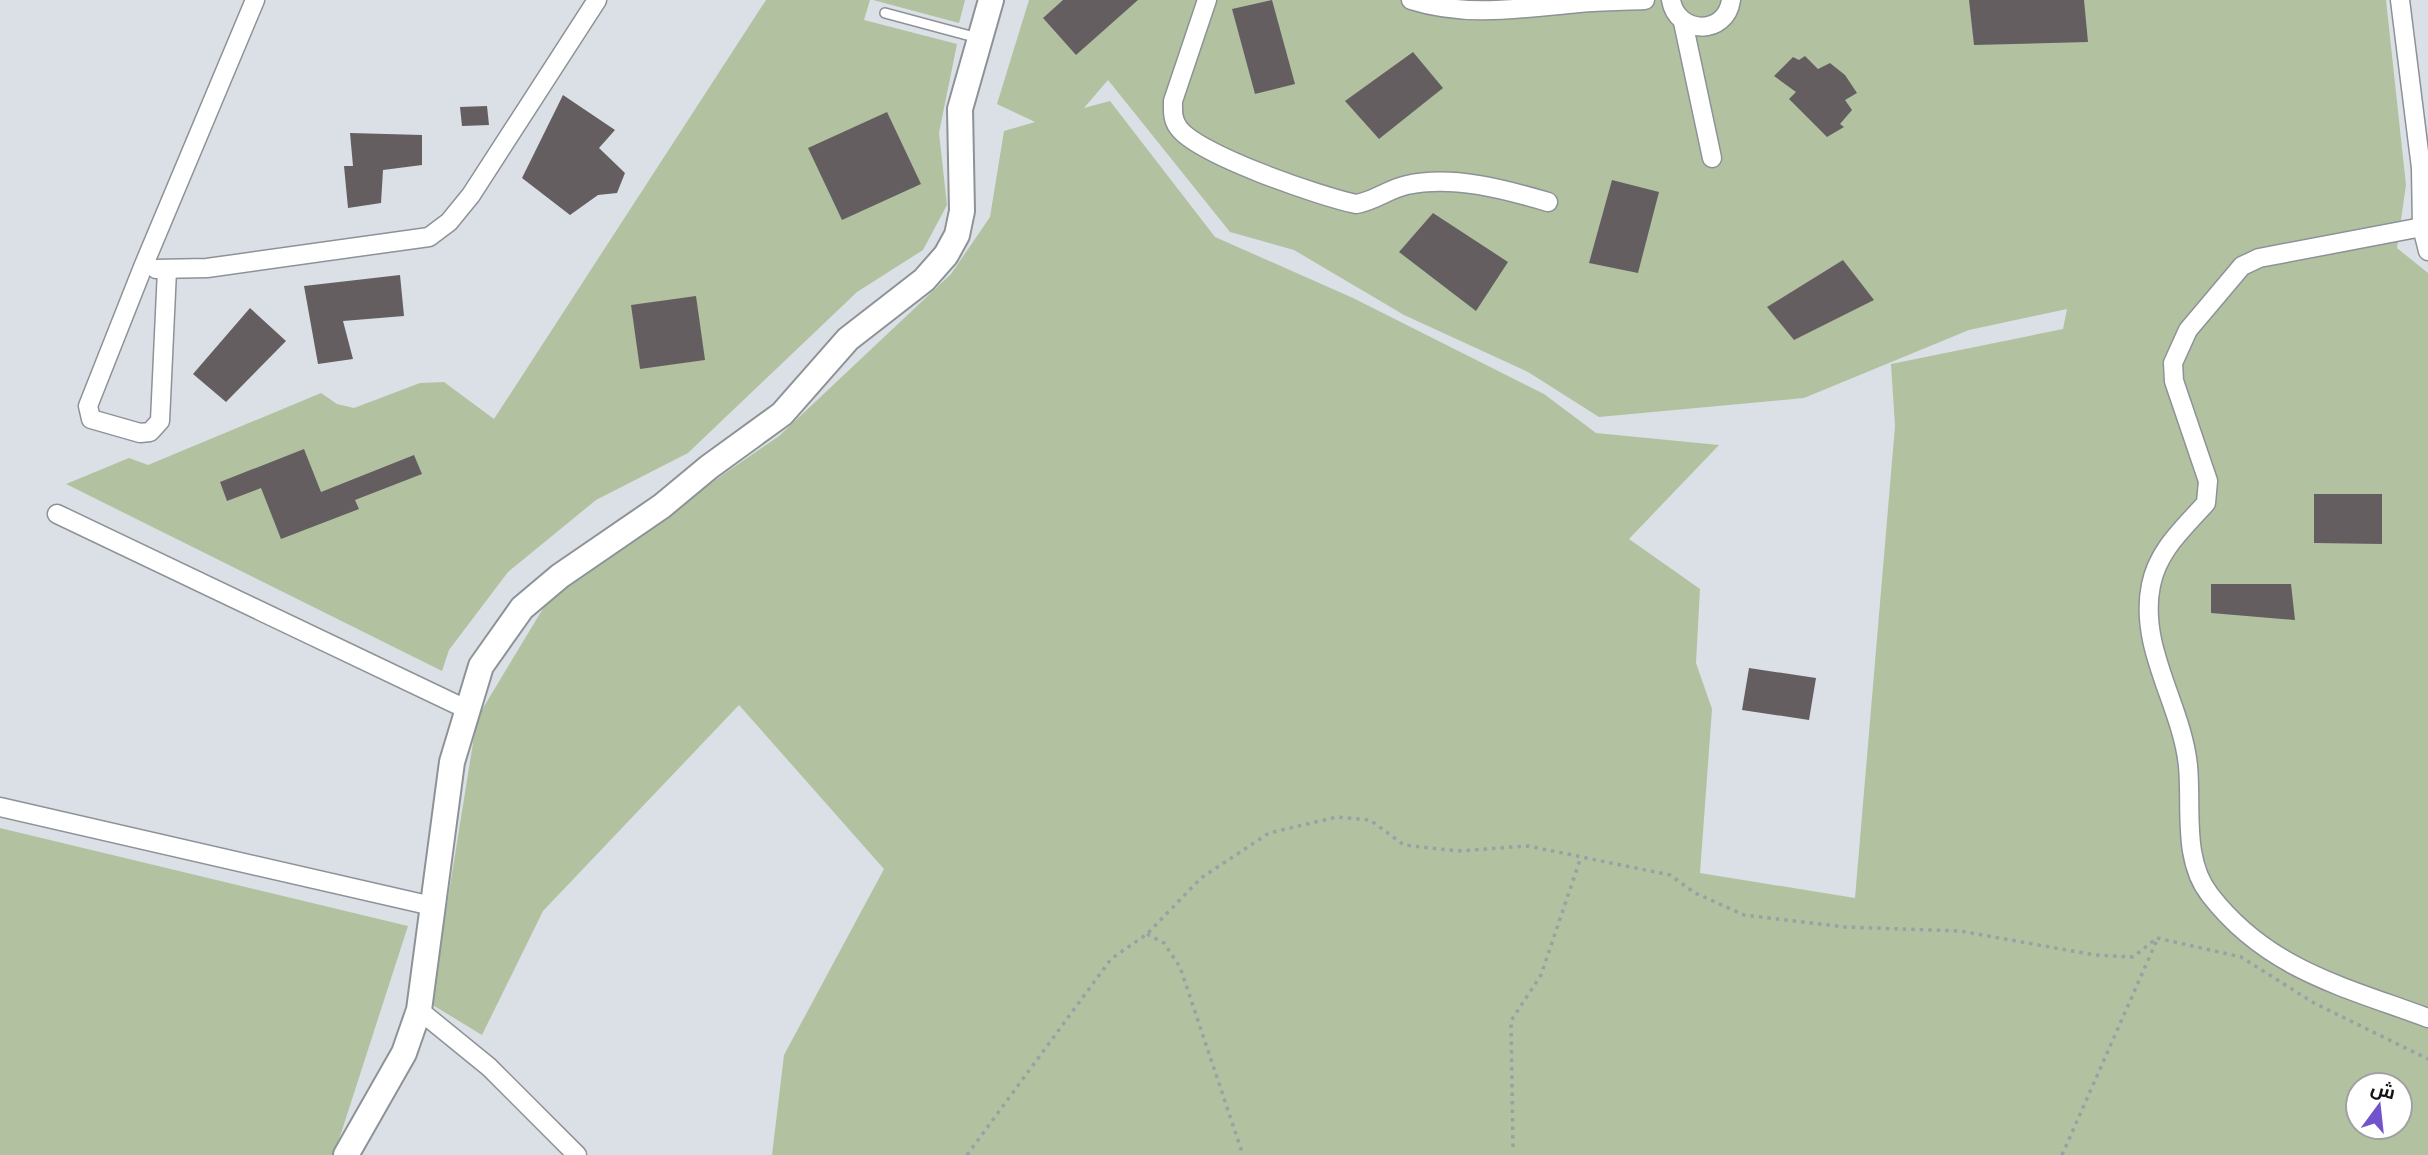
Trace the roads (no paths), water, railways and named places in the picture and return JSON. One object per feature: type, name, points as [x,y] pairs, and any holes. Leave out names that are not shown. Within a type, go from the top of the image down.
[{"type":"street","points":[[167,270],[162,413],[156,428],[141,433],[91,419],[88,412],[143,267],[255,0]]},
{"type":"street","points":[[143,267],[167,270],[207,268],[429,237],[449,222],[471,195],[597,0]]},
{"type":"street","points":[[346,1155],[404,1053],[419,1010],[452,762],[481,666],[522,608],[560,576],[662,506],[709,467],[782,414],[848,339],[924,280],[946,255],[957,235],[962,211],[960,109],[991,0]]},
{"type":"street","points":[[1207,0],[1173,101],[1173,116],[1178,127],[1189,139],[1228,159],[1356,204],[1372,201],[1407,185],[1444,182],[1511,191],[1548,202]]},
{"type":"street","points":[[1411,0],[1465,11],[1506,11],[1580,2],[1645,0]]},
{"type":"street","points":[[1671,0],[1677,16],[1683,22],[1696,27],[1710,27],[1722,20],[1731,0]]},
{"type":"street","points":[[2400,0],[2421,168],[2422,227],[2428,251]]},
{"type":"street","points":[[1683,22],[1712,158]]},
{"type":"street","points":[[2422,227],[2259,258],[2242,266],[2188,330],[2173,363],[2174,382],[2208,481],[2209,493],[2206,503],[2164,549],[2150,588],[2149,619],[2163,679],[2183,738],[2188,765],[2191,841],[2202,883],[2210,896],[2242,928],[2298,970],[2323,982],[2428,1018]]},
{"type":"street","points":[[57,514],[466,709]]},
{"type":"street","points":[[0,807],[432,906]]},
{"type":"street","points":[[419,1010],[489,1067],[577,1155]]},
{"type":"lane","points":[[885,13],[979,38]]}]
